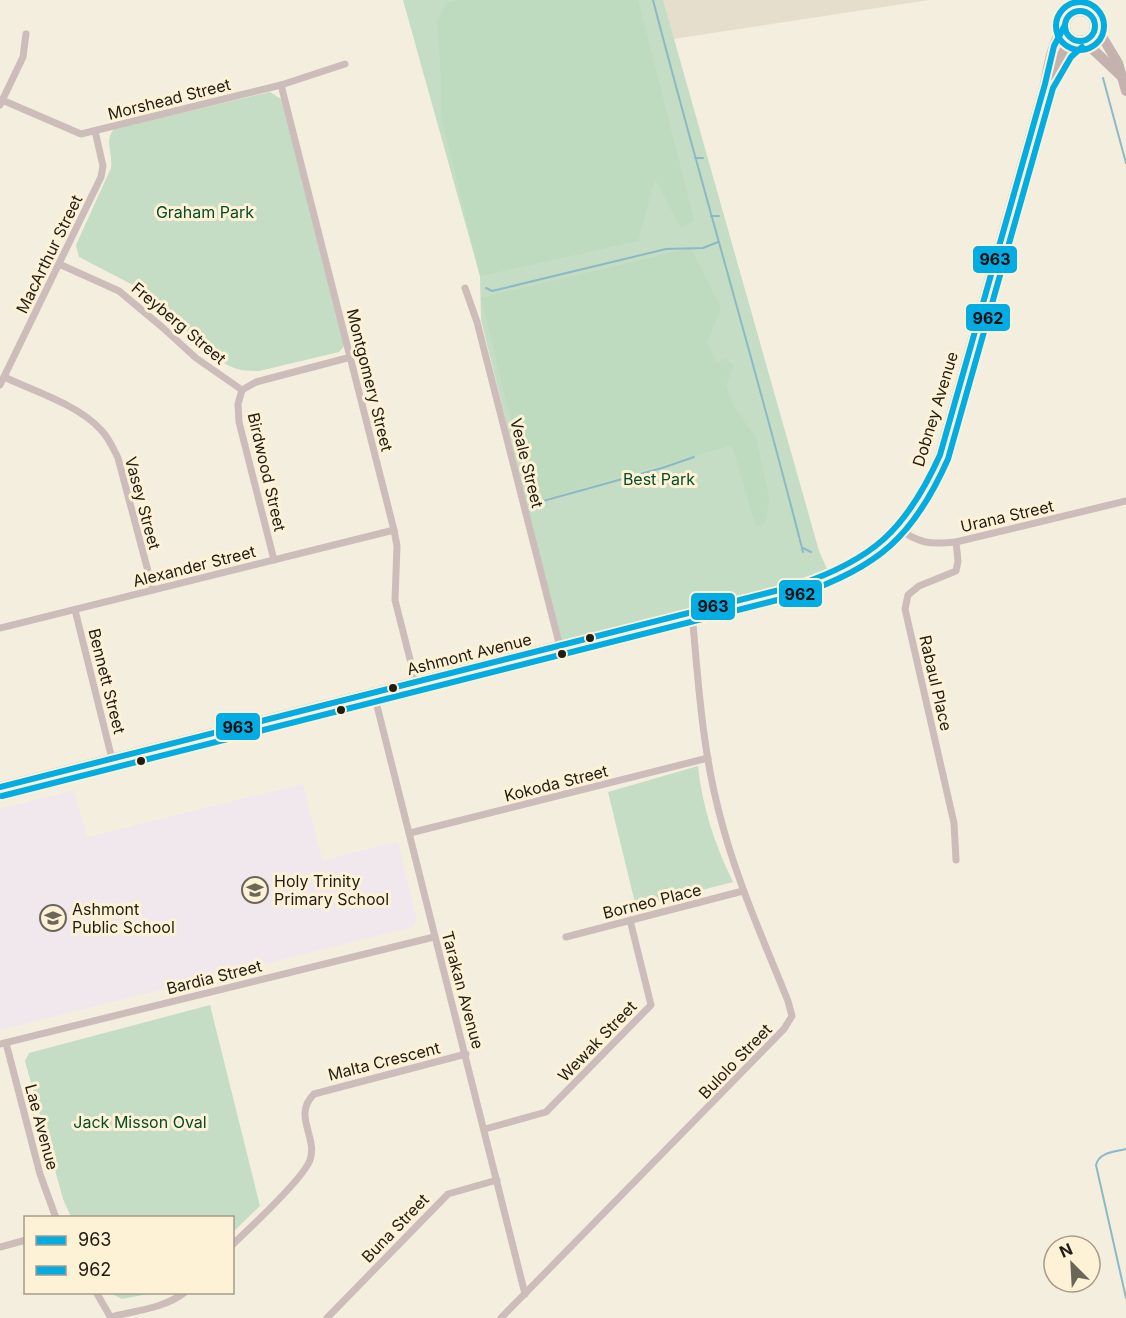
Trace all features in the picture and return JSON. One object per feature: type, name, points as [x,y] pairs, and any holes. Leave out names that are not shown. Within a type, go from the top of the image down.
[{"type":"street","name":"Dobney Avenue","points":[[897,528],[922,493],[940,454],[1045,84],[1054,44],[1068,20],[1075,0]]},
{"type":"street","points":[[1089,0],[1089,14],[1118,63],[1126,91]]},
{"type":"street","points":[[1089,14],[1077,11],[1068,20],[1069,36],[1080,40],[1121,75]]},
{"type":"street","points":[[1080,40],[1091,35],[1095,25]]},
{"type":"street","points":[[1,103],[23,57],[26,34]]},
{"type":"street","name":"Dobney Avenue","points":[[1045,84],[1064,51],[1080,40]]},
{"type":"street","name":"Morshead Street","points":[[1,103],[77,134],[281,85],[345,64]]},
{"type":"street","name":"Montgomery Street","points":[[281,85],[394,530],[397,546],[395,600],[416,683]]},
{"type":"street","name":"MacArthur Street","points":[[0,385],[103,171],[95,131]]},
{"type":"street","name":"Freyberg Street","points":[[60,264],[130,299],[196,358],[242,390]]},
{"type":"street","name":"Veale Street","points":[[465,288],[477,322],[560,647]]},
{"type":"street","points":[[242,390],[256,381],[351,357]]},
{"type":"street","name":"Vasey Street","points":[[4,376],[76,410],[93,422],[108,438],[118,458],[153,590]]},
{"type":"street","name":"Birdwood Street","points":[[242,390],[238,404],[239,422],[274,560]]},
{"type":"street","name":"Urana Street","points":[[897,528],[924,543],[956,542],[1126,501]]},
{"type":"street","name":"Ashmont Avenue","points":[[0,787],[560,647],[821,579],[866,556],[897,528]]},
{"type":"street","name":"Alexander Street","points":[[0,628],[394,530]]},
{"type":"street","name":"Rabaul Place","points":[[956,542],[958,561],[956,571],[919,586],[908,595],[905,609],[954,823],[956,860]]},
{"type":"street","name":"Bennett Street","points":[[75,610],[112,759]]},
{"type":"street","name":"Bulolo Street","points":[[501,1318],[789,1023],[792,1016],[743,891],[725,837],[708,758],[692,613]]},
{"type":"street","name":"Tarakan Avenue","points":[[374,694],[525,1294]]},
{"type":"street","name":"Kokoda Street","points":[[410,833],[708,758]]},
{"type":"street","name":"Borneo Place","points":[[566,937],[743,891]]},
{"type":"street","name":"Wewak Street","points":[[485,1129],[546,1112],[651,1005],[630,920]]},
{"type":"street","name":"Bardia Street","points":[[3,1044],[434,937]]},
{"type":"street","name":"Lae Avenue","points":[[3,1044],[40,1174],[55,1216]]},
{"type":"street","name":"Malta Crescent","points":[[234,1243],[310,1162],[311,1147],[304,1110],[307,1101],[314,1094],[466,1054]]},
{"type":"street","name":"Buna Street","points":[[327,1318],[448,1194],[497,1180]]},
{"type":"street","points":[[0,1246],[24,1240]]},
{"type":"street","points":[[97,1294],[111,1318],[165,1303],[184,1294]]},
{"type":"shaded area","points":[[663,0],[929,0],[673,39]]},
{"type":"shaded area","name":"Holy Trinity Primary School","points":[[303,784],[324,860],[398,841],[417,920],[413,927],[0,1030],[0,809],[74,790],[87,837]]},
{"type":"green space","name":"Best Park","points":[[403,0],[663,0],[819,551],[827,569],[794,582],[561,644],[481,320],[480,276]]},
{"type":"green space","points":[[457,0],[638,0],[694,220],[681,228],[655,179],[638,241],[480,276],[441,115],[437,20],[447,3]]},
{"type":"green space","name":"Graham Park","points":[[270,92],[281,99],[344,338],[344,346],[339,352],[259,371],[247,371],[234,368],[220,360],[135,286],[79,257],[76,245],[111,168],[109,142],[114,129]]},
{"type":"green space","points":[[691,248],[721,308],[707,342],[717,364],[725,358],[733,365],[726,386],[734,407],[756,438],[769,497],[766,522],[756,527],[732,445],[531,502],[481,298]]},
{"type":"green space","points":[[698,766],[710,825],[733,882],[636,907],[608,792]]},
{"type":"green space","name":"Jack Misson Oval","points":[[210,1005],[260,1206],[234,1231],[234,1216],[71,1216],[63,1199],[25,1061],[29,1053]]},
{"type":"green space","points":[[113,1294],[148,1294],[122,1299]]},
{"type":"waterway","points":[[653,0],[803,552]]},
{"type":"waterway","points":[[1103,78],[1126,163]]},
{"type":"waterway","points":[[695,158],[703,158]]},
{"type":"waterway","points":[[711,216],[719,216]]},
{"type":"waterway","points":[[486,288],[492,291],[666,249],[703,248],[718,242]]},
{"type":"waterway","points":[[543,501],[694,457]]},
{"type":"waterway","points":[[803,548],[811,552]]},
{"type":"waterway","points":[[1126,1149],[1100,1157],[1096,1165],[1126,1298]]},
{"type":"transit line","name":"962","points":[[1080,2],[1097,9],[1104,26],[1097,43],[1080,50],[1063,43],[1056,26],[1063,9],[1080,2]]},
{"type":"transit line","name":"963","points":[[1080,11],[1090,16],[1095,26],[1090,36],[1080,41],[1070,36],[1065,26],[1070,16],[1080,11]]},
{"type":"transit line","name":"963","points":[[0,787],[795,586],[846,565],[866,553],[900,523],[927,481],[940,455],[1054,46],[1065,25]]},
{"type":"transit line","name":"962","points":[[2,796],[797,595],[825,585],[871,560],[907,529],[935,486],[948,459],[1053,88],[1071,57],[1082,47]]},
{"type":"place","name":"Holy Trinity Primary School","points":[[255,890]]},
{"type":"place","name":"Ashmont Public School","points":[[53,918]]}]
